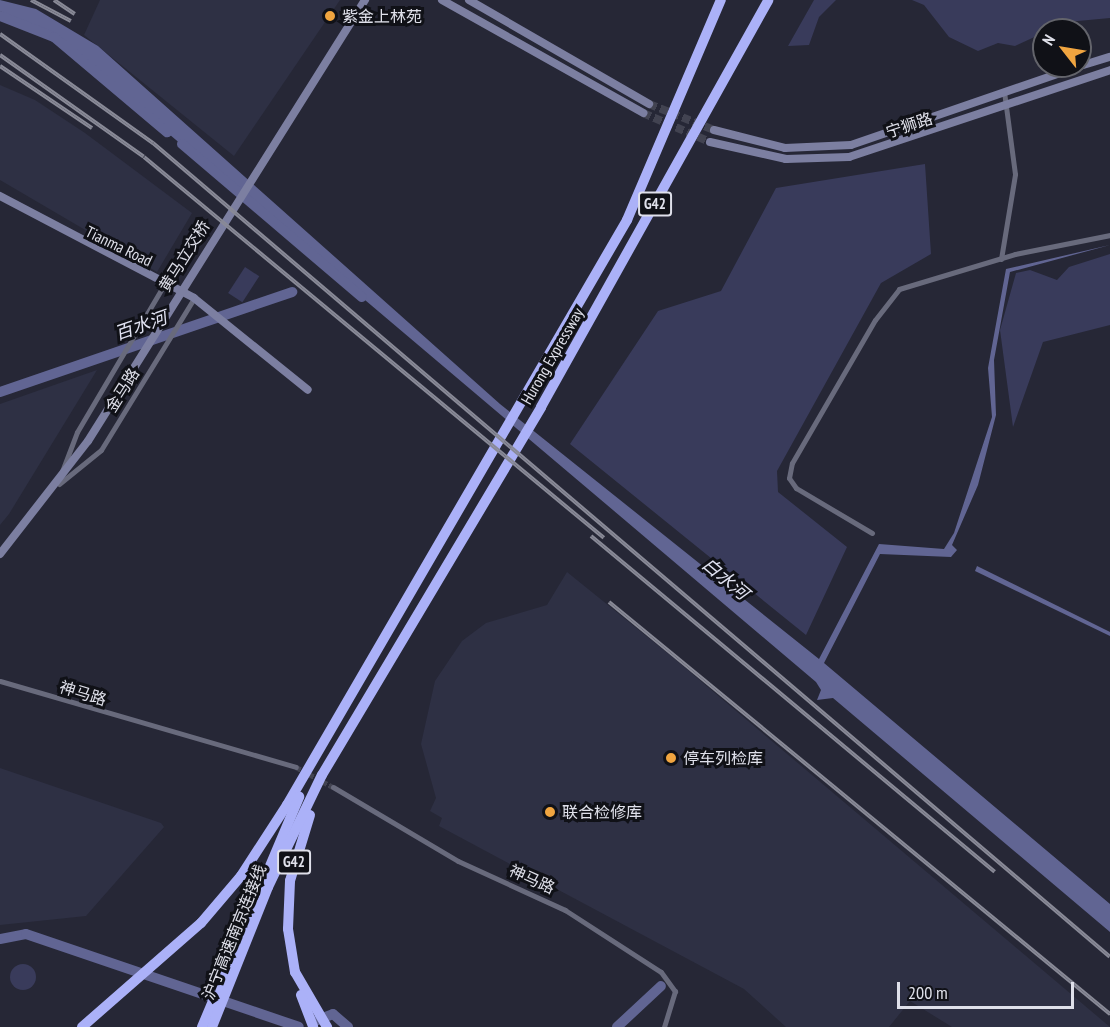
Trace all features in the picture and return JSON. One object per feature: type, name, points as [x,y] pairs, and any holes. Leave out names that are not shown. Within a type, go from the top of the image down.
[{"type":"highway","name":"Hurong Expressway","points":[[333,726],[527,396],[627,220],[721,0]]},
{"type":"highway","name":"Hurong Expressway","points":[[354,723],[541,407],[768,0]]},
{"type":"highway","name":"G42","points":[[326,1025],[310,1011],[295,972],[288,906],[295,856],[354,723]]},
{"type":"highway","name":"沪宁高速南京连接线","points":[[218,995],[285,850],[354,723]]},
{"type":"highway","name":"G42","points":[[82,1027],[201,923],[241,876],[333,726]]},
{"type":"highway","name":"沪宁高速南京连接线","points":[[202,1027],[214,1007],[333,726]]},
{"type":"highway","points":[[75,1027],[103,1007]]},
{"type":"highway","name":"沪宁高速南京连接线","points":[[212,1027],[214,1007]]},
{"type":"highway","points":[[310,1011],[313,1027]]},
{"type":"main road","name":"黄马立交桥","points":[[88,441],[364,0]]},
{"type":"main road","points":[[442,0],[644,113]]},
{"type":"main road","points":[[469,0],[650,104]]},
{"type":"main road","name":"宁狮路","points":[[1092,62],[1110,57]]},
{"type":"main road","name":"宁狮路","points":[[710,142],[786,159],[849,157],[1110,70]]},
{"type":"main road","name":"宁狮路","points":[[714,130],[785,148],[825,148],[877,137],[1045,78]]},
{"type":"main road","name":"Tianma Road","points":[[0,196],[194,298],[218,313],[308,390]]},
{"type":"main road","name":"金马路","points":[[0,554],[59,484],[88,441]]},
{"type":"street","points":[[1001,258],[1015,174],[1009,105],[1004,92]]},
{"type":"street","points":[[872,533],[796,489],[789,478],[792,463],[875,320],[899,289],[1001,258],[1110,235]]},
{"type":"street","name":"金马路","points":[[59,484],[77,432],[165,283]]},
{"type":"street","name":"金马路","points":[[59,484],[101,450],[194,298]]},
{"type":"street","name":"神马路","points":[[0,681],[296,767]]},
{"type":"street","name":"神马路","points":[[333,787],[458,861],[565,910],[661,972],[675,991],[664,1027]]},
{"type":"shaded area","name":"白水河","points":[[0,0],[36,9],[98,46],[500,404],[819,659],[879,544],[944,549],[954,533],[992,417],[988,368],[1006,269],[1110,245],[1010,272],[994,360],[996,415],[978,485],[952,545],[957,550],[951,557],[880,554],[824,663],[1110,904],[1110,932],[833,698],[817,700],[821,690],[816,682],[58,40],[0,11]]},
{"type":"shaded area","points":[[100,0],[340,0],[234,156],[84,35]]},
{"type":"shaded area","points":[[814,0],[836,0],[819,17],[809,45],[788,46]]},
{"type":"shaded area","points":[[912,0],[1110,0],[1110,18],[1032,18],[1032,38],[1015,46],[998,43],[978,51],[949,37],[924,5]]},
{"type":"shaded area","points":[[0,85],[35,100],[85,133],[192,213],[157,272],[0,180]]},
{"type":"shaded area","points":[[925,164],[931,254],[881,283],[777,471],[778,492],[847,547],[806,635],[570,444],[658,311],[721,291],[776,188]]},
{"type":"shaded area","points":[[1110,254],[1110,325],[1043,342],[1013,427],[1000,330],[1016,273],[1030,270],[1057,280],[1069,267]]},
{"type":"shaded area","points":[[245,267],[259,276],[242,302],[228,293]]},
{"type":"shaded area","points":[[97,370],[9,514],[0,525],[0,404]]},
{"type":"shaded area","points":[[977,566],[1110,632],[1110,636],[975,571]]},
{"type":"shaded area","points":[[567,572],[676,660],[1110,1027],[952,1027],[910,1001],[889,1027],[786,1027],[744,989],[439,826],[442,818],[430,811],[436,798],[421,744],[435,681],[462,641],[486,623],[547,605]]},
{"type":"shaded area","points":[[0,768],[161,823],[164,827],[86,916],[0,925]]},
{"type":"shaded area","points":[[23,964],[33,967],[36,977],[33,987],[23,990],[13,987],[10,977],[13,967]]},
{"type":"waterway","points":[[0,16],[54,37],[167,132]]},
{"type":"waterway","points":[[182,144],[362,297]]},
{"type":"waterway","name":"百水河","points":[[0,392],[292,292]]},
{"type":"waterway","points":[[0,939],[26,934],[299,1027]]},
{"type":"waterway","points":[[617,1027],[661,986]]},
{"type":"waterway","points":[[315,1021],[333,1014],[348,1027]]},
{"type":"tunnel","points":[[649,104],[714,130]]},
{"type":"tunnel","points":[[643,113],[710,142]]},
{"type":"tunnel","points":[[296,767],[333,787]]},
{"type":"railway","points":[[31,0],[71,21]]},
{"type":"railway","points":[[54,0],[75,14]]},
{"type":"railway","points":[[0,34],[153,143],[1110,957]]},
{"type":"railway","points":[[0,55],[144,157],[604,538]]},
{"type":"railway","points":[[0,66],[92,128]]},
{"type":"railway","points":[[591,536],[995,872]]},
{"type":"railway","points":[[609,602],[1110,1014]]},
{"type":"place","name":"紫金上林苑","points":[[330,16]]},
{"type":"place","name":"停车列检库","points":[[671,758]]},
{"type":"place","name":"联合检修库","points":[[550,812]]}]
